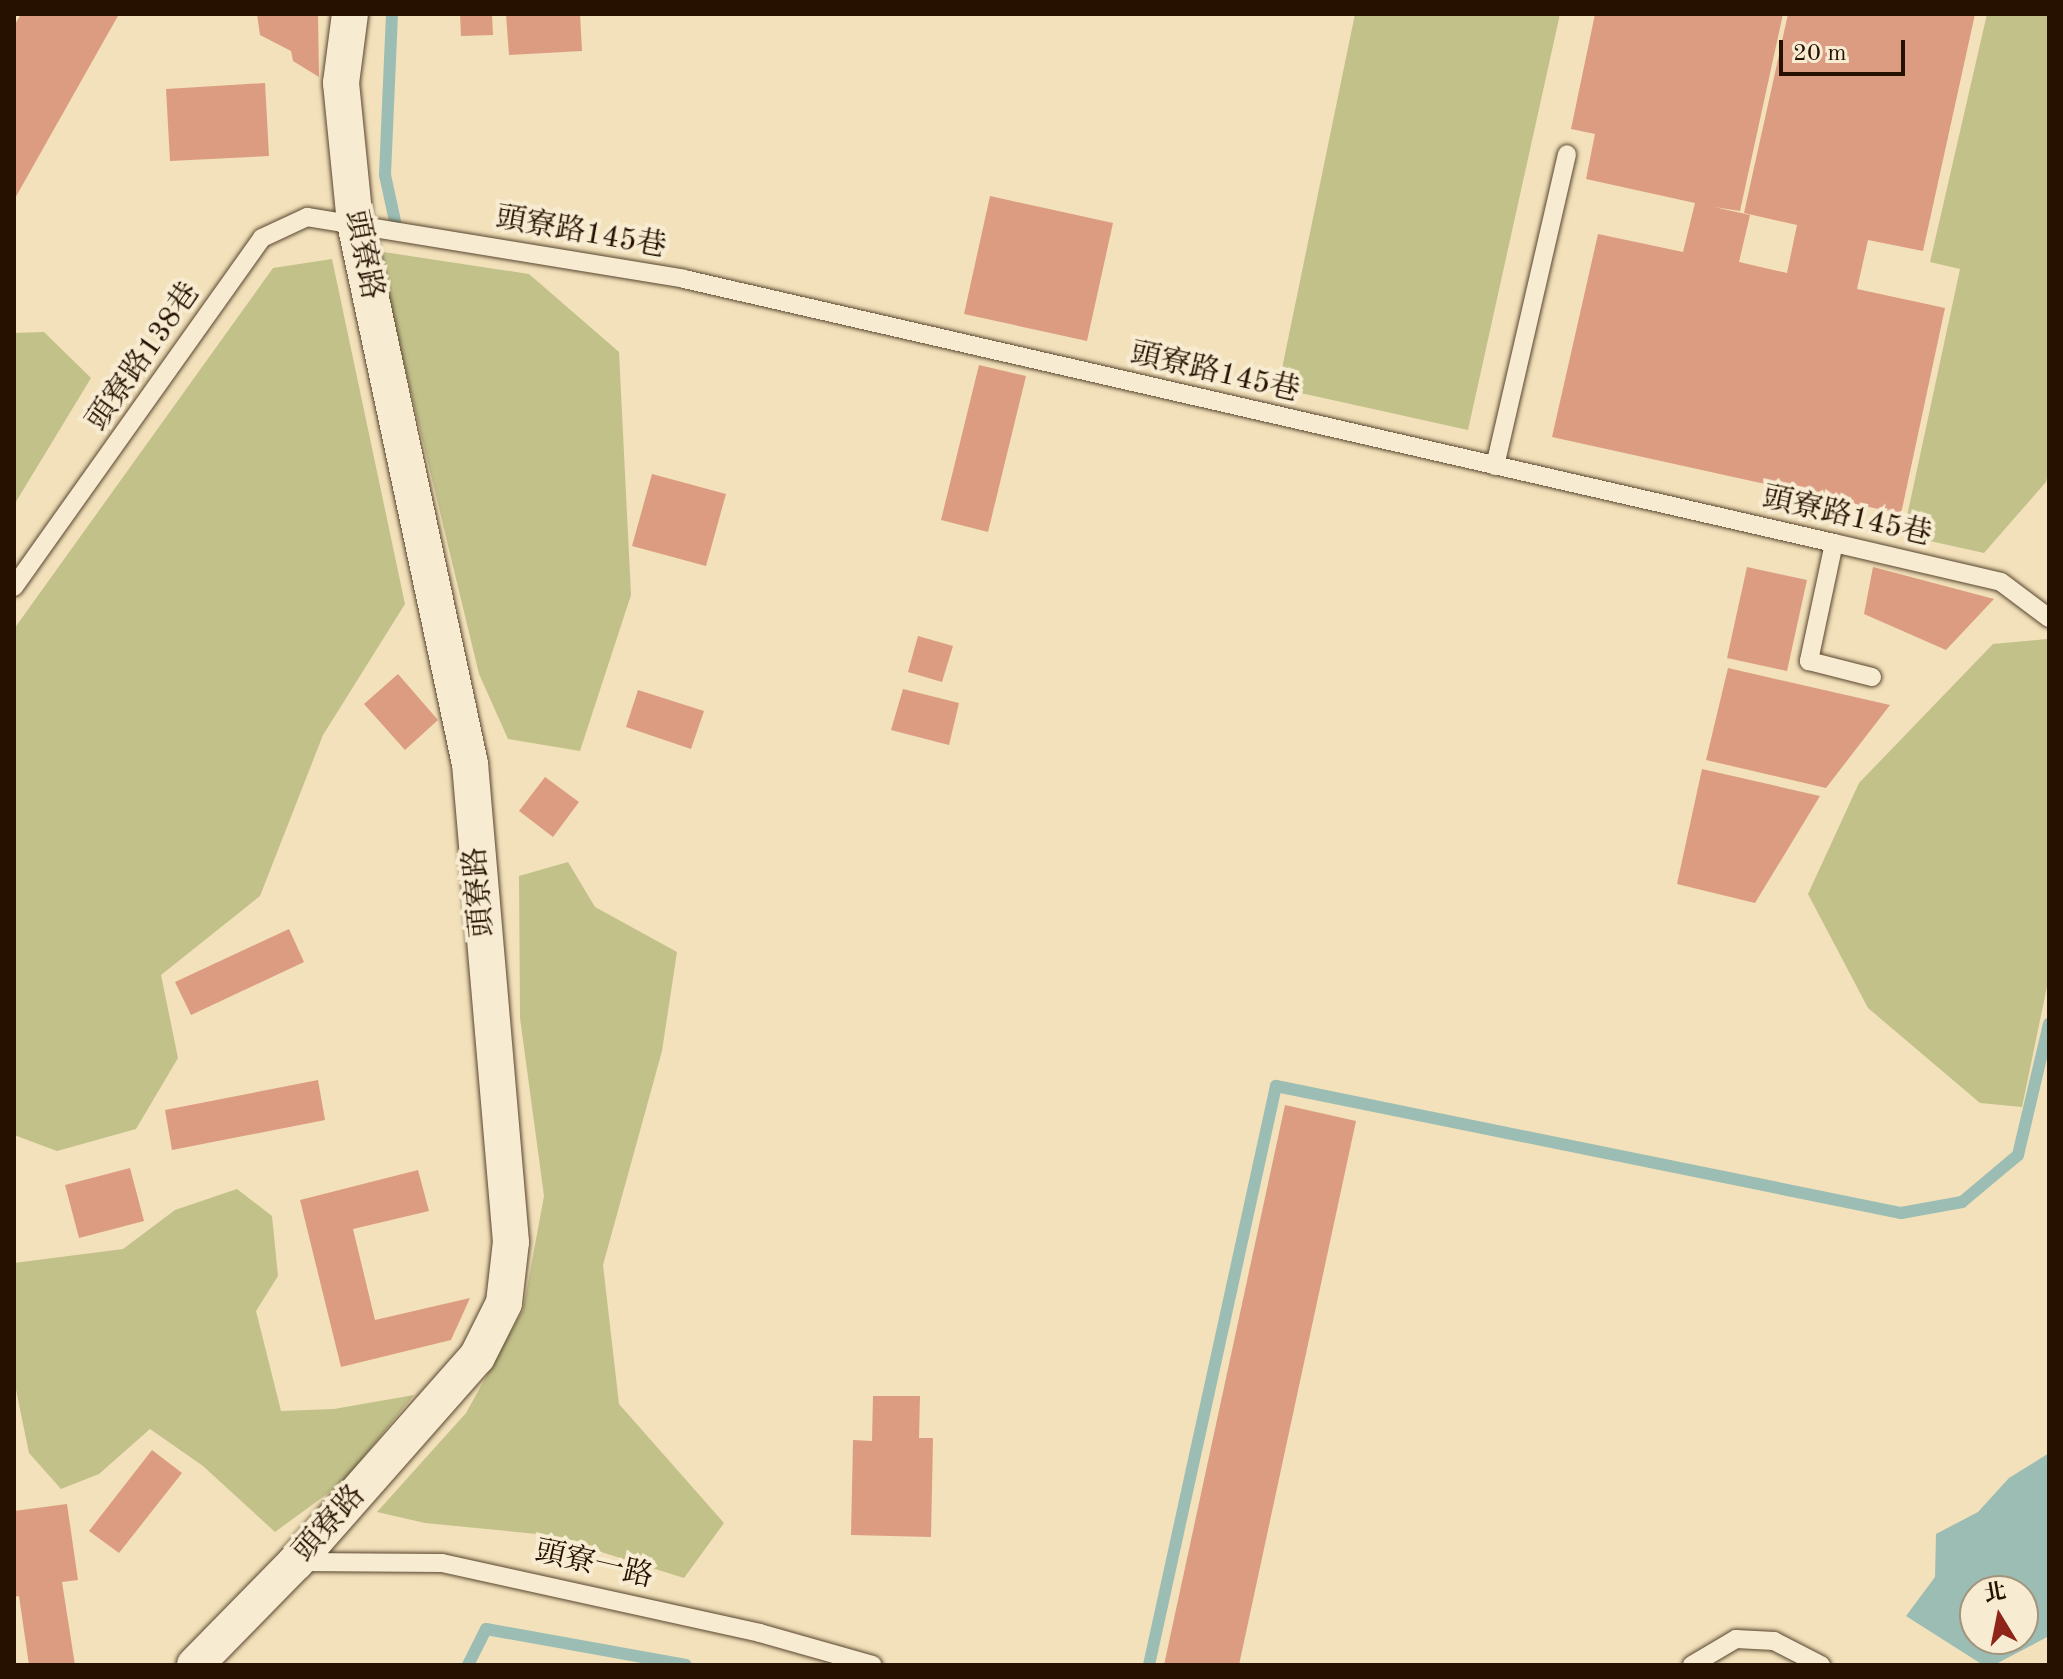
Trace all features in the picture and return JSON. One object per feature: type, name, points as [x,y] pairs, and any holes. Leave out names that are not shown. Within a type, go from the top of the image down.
[{"type":"street","name":"頭寮路","points":[[195,1665],[296,1562],[477,1357],[504,1303],[511,1242],[470,764],[355,223],[341,83],[350,14]]},
{"type":"lane","points":[[1495,466],[1567,154]]},
{"type":"lane","name":"頭寮路138巷","points":[[14,587],[262,238],[307,217],[355,223]]},
{"type":"lane","name":"頭寮路145巷","points":[[355,223],[684,279],[1834,543],[2001,582],[2049,618]]},
{"type":"lane","points":[[1834,543],[1809,661],[1872,677]]},
{"type":"lane","name":"頭寮一路","points":[[296,1562],[442,1563],[730,1626],[873,1665]]},
{"type":"lane","points":[[1692,1665],[1736,1639],[1774,1641],[1821,1665]]},
{"type":"shaded area","points":[[1355,14],[1560,14],[1468,430],[1278,388]]},
{"type":"shaded area","points":[[1987,14],[2049,14],[2049,469],[2046,482],[1984,553],[1903,535],[1960,269],[1930,262]]},
{"type":"shaded area","points":[[377,251],[529,274],[619,352],[631,595],[580,751],[508,739],[479,674]]},
{"type":"shaded area","points":[[332,259],[405,604],[323,735],[260,896],[161,975],[178,1058],[136,1129],[57,1151],[14,1135],[14,629],[273,268]]},
{"type":"shaded area","points":[[44,332],[91,378],[14,505],[14,333]]},
{"type":"shaded area","points":[[2047,639],[2049,977],[2022,1107],[1980,1103],[1868,1008],[1808,894],[1859,783],[1993,644]]},
{"type":"shaded area","points":[[568,862],[595,907],[677,952],[662,1051],[603,1265],[619,1404],[724,1523],[684,1578],[547,1535],[425,1523],[377,1512],[466,1413],[523,1310],[544,1196],[520,1018],[519,876]]},
{"type":"shaded area","points":[[237,1189],[272,1216],[278,1276],[256,1311],[281,1411],[334,1409],[414,1395],[342,1483],[275,1532],[203,1466],[150,1429],[99,1474],[61,1489],[29,1453],[14,1380],[14,1263],[123,1249],[175,1210]]},
{"type":"water","points":[[2049,1453],[2049,1636],[2039,1641],[2039,1575],[1959,1575],[1959,1650],[1906,1616],[1935,1577],[1936,1534],[1978,1512],[2009,1478]]},
{"type":"water","points":[[1967,1655],[2013,1655],[1994,1665],[1983,1665]]},
{"type":"building","points":[[21,14],[119,14],[14,200],[14,26]]},
{"type":"building","points":[[257,14],[318,14],[319,77],[293,61],[291,51],[260,35]]},
{"type":"building","points":[[460,14],[492,14],[493,35],[461,36]]},
{"type":"building","points":[[506,14],[580,14],[582,51],[509,55]]},
{"type":"building","points":[[1595,14],[1783,14],[1740,211],[1714,207],[1750,215],[1739,262],[1787,273],[1797,225],[1744,213],[1788,14],[1975,14],[1923,251],[1868,240],[1857,289],[1945,308],[1901,514],[1552,437],[1598,234],[1683,252],[1695,203],[1586,179],[1595,134],[1571,129]]},
{"type":"building","points":[[265,83],[269,156],[170,161],[166,89]]},
{"type":"building","points":[[990,196],[1113,223],[1087,341],[964,314]]},
{"type":"building","points":[[979,365],[1026,376],[988,532],[941,520]]},
{"type":"building","points":[[652,474],[726,494],[706,566],[632,546]]},
{"type":"building","points":[[1747,567],[1807,580],[1787,671],[1727,658]]},
{"type":"building","points":[[1873,567],[1994,599],[1946,650],[1864,614]]},
{"type":"building","points":[[918,636],[953,646],[942,682],[908,672]]},
{"type":"building","points":[[1728,668],[1890,705],[1826,788],[1706,760]]},
{"type":"building","points":[[398,674],[438,720],[405,750],[364,704]]},
{"type":"building","points":[[903,689],[959,703],[949,745],[891,730]]},
{"type":"building","points":[[638,690],[704,711],[691,749],[626,727]]},
{"type":"building","points":[[1702,769],[1820,796],[1755,903],[1677,884]]},
{"type":"building","points":[[545,777],[579,802],[553,837],[519,811]]},
{"type":"building","points":[[289,929],[304,962],[191,1015],[175,982]]},
{"type":"building","points":[[318,1080],[325,1120],[172,1150],[165,1110]]},
{"type":"building","points":[[1285,1105],[1356,1121],[1239,1665],[1164,1665]]},
{"type":"building","points":[[130,1168],[144,1221],[79,1238],[65,1185]]},
{"type":"building","points":[[418,1170],[429,1211],[353,1229],[375,1320],[470,1298],[451,1340],[341,1367],[300,1200]]},
{"type":"building","points":[[873,1396],[920,1396],[919,1438],[933,1438],[931,1537],[851,1535],[853,1440],[872,1441]]},
{"type":"building","points":[[152,1450],[182,1473],[119,1553],[89,1531]]},
{"type":"building","points":[[67,1504],[78,1580],[62,1582],[75,1665],[29,1665],[19,1596],[14,1597],[14,1511]]},
{"type":"waterway","points":[[392,14],[385,175],[395,221]]},
{"type":"waterway","points":[[1149,1665],[1276,1086],[1901,1213],[1962,1202],[2018,1155],[2049,1024]]},
{"type":"waterway","points":[[468,1665],[486,1629],[686,1665]]}]
